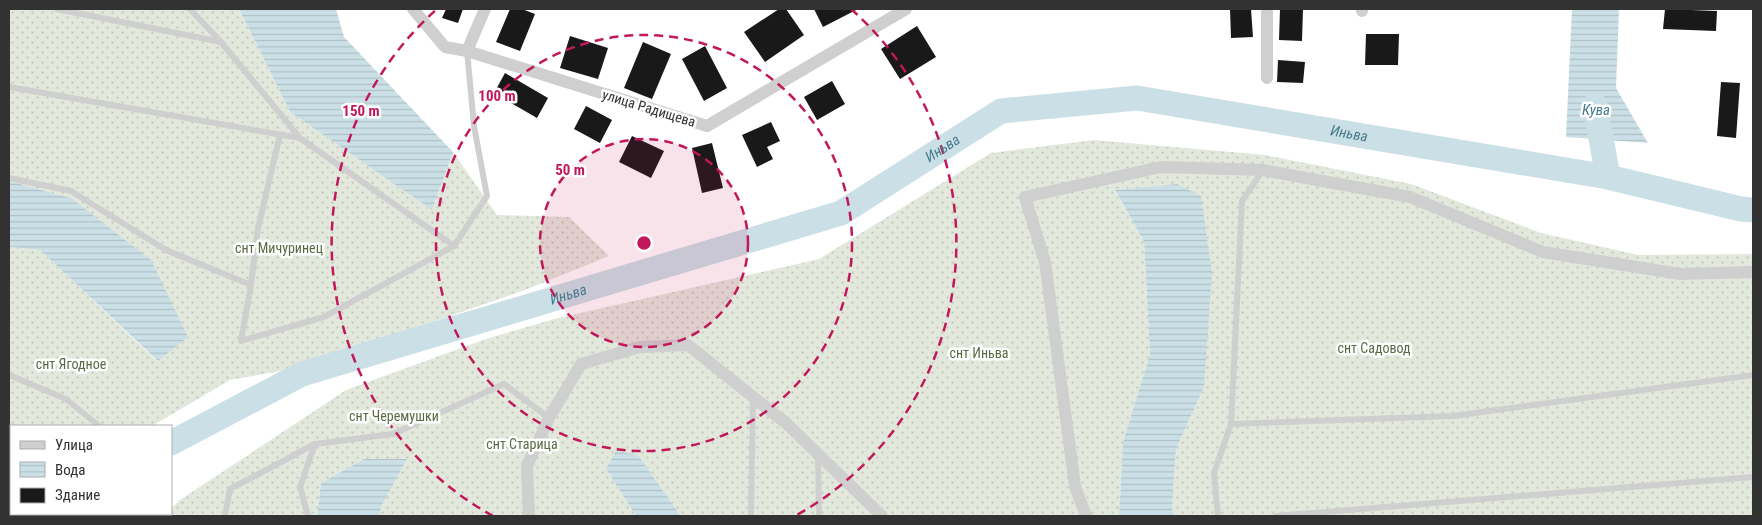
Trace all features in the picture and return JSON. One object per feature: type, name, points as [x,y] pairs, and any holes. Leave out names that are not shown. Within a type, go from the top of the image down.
[{"type":"street","name":"улица Радищева","points":[[413,9],[445,46],[467,51],[707,126],[906,9]]},
{"type":"street","points":[[467,51],[485,9]]},
{"type":"street","points":[[1267,9],[1267,78]]},
{"type":"street","points":[[1086,516],[1075,486],[1045,262],[1025,197],[1162,167],[1263,170],[1410,197],[1543,252],[1680,274],[1753,272]]},
{"type":"street","points":[[529,516],[527,466],[548,418],[581,364],[640,347],[688,345],[787,424],[882,516]]},
{"type":"lane","points":[[57,9],[221,42]]},
{"type":"lane","points":[[190,9],[221,42],[300,138],[454,246]]},
{"type":"lane","points":[[280,135],[258,228],[251,285],[241,341],[324,317],[454,246],[487,196],[474,126],[467,51]]},
{"type":"lane","points":[[9,87],[300,138]]},
{"type":"lane","points":[[1218,516],[1214,473],[1231,424],[1242,201],[1263,170]]},
{"type":"lane","points":[[9,178],[71,191],[166,250],[251,285]]},
{"type":"lane","points":[[9,375],[66,399],[98,425]]},
{"type":"lane","points":[[1231,424],[1453,416],[1753,375]]},
{"type":"lane","points":[[225,516],[230,490],[315,444],[393,434],[504,384],[548,418]]},
{"type":"lane","points":[[751,516],[753,397]]},
{"type":"lane","points":[[308,516],[300,487],[315,444]]},
{"type":"lane","points":[[818,454],[819,516]]},
{"type":"lane","points":[[1276,516],[1753,477]]},
{"type":"green space","name":"снт Мичуринец","points":[[9,9],[239,9],[290,112],[432,210],[453,152],[497,215],[569,217],[609,256],[525,290],[347,352],[292,369],[230,380],[154,425],[10,425],[10,515],[28,515],[9,516],[9,247],[40,250],[157,361],[71,198],[9,181]]},
{"type":"green space","points":[[1094,140],[1265,155],[1411,184],[1541,233],[1638,255],[1753,254],[1753,516],[1174,516],[1172,508],[1176,449],[1204,387],[1177,184],[1115,191],[1144,242],[1150,354],[1123,442],[1119,516],[681,516],[638,455],[606,469],[636,516],[380,516],[381,507],[407,459],[364,459],[321,483],[317,516],[165,516],[172,515],[172,508],[180,500],[346,390],[486,339],[554,319],[819,259],[991,153]]},
{"type":"water","points":[[239,9],[336,9],[344,37],[453,152],[432,210],[290,112]]},
{"type":"water","name":"Кува","points":[[1572,9],[1619,9],[1616,88],[1648,143],[1566,137]]},
{"type":"water","points":[[9,181],[71,198],[151,260],[188,337],[158,361],[40,250],[9,247]]},
{"type":"water","points":[[1177,184],[1201,196],[1212,273],[1204,387],[1176,449],[1172,508],[1174,516],[1119,516],[1123,442],[1150,354],[1144,242],[1115,190]]},
{"type":"water","points":[[616,451],[638,455],[681,516],[636,516],[606,469]]},
{"type":"water","points":[[364,459],[407,459],[381,507],[380,516],[317,516],[321,483]]},
{"type":"building","points":[[446,9],[463,9],[458,23],[442,18]]},
{"type":"building","points":[[510,9],[522,9],[535,14],[520,51],[496,42]]},
{"type":"building","points":[[779,9],[786,9],[804,35],[765,62],[744,32]]},
{"type":"building","points":[[814,9],[858,9],[823,27]]},
{"type":"building","points":[[1230,9],[1251,9],[1253,37],[1231,38]]},
{"type":"building","points":[[1280,9],[1303,9],[1302,41],[1279,40]]},
{"type":"building","points":[[1665,9],[1717,11],[1716,31],[1663,29]]},
{"type":"building","points":[[917,26],[936,57],[900,79],[881,49]]},
{"type":"building","points":[[1366,34],[1399,34],[1398,65],[1365,65]]},
{"type":"building","points":[[570,36],[608,48],[598,79],[560,68]]},
{"type":"building","points":[[643,42],[671,54],[652,99],[624,88]]},
{"type":"building","points":[[705,46],[727,88],[704,101],[682,59]]},
{"type":"building","points":[[1278,60],[1305,62],[1303,83],[1277,82]]},
{"type":"building","points":[[505,73],[548,98],[537,118],[494,93]]},
{"type":"building","points":[[832,81],[845,104],[817,120],[804,97]]},
{"type":"building","points":[[1721,82],[1740,83],[1736,138],[1717,136]]},
{"type":"building","points":[[586,106],[612,120],[600,143],[574,129]]},
{"type":"building","points":[[771,122],[780,141],[767,147],[773,159],[757,167],[742,135]]},
{"type":"building","points":[[632,136],[664,151],[651,178],[619,162]]},
{"type":"building","points":[[712,143],[723,188],[702,193],[692,148]]},
{"type":"waterway","name":"Иньва","points":[[172,442],[302,374],[841,213],[1001,111],[1137,98],[1608,177],[1741,209],[1753,210]]},
{"type":"waterway","name":"Кува","points":[[1595,105],[1608,177]]},
{"type":"park label","name":"снт Садовод","points":[[1374,348]]},
{"type":"park label","name":"снт Иньва","points":[[979,353]]},
{"type":"park label","name":"снт Ягодное","points":[[71,364]]},
{"type":"park label","name":"снт Черемушки","points":[[394,416]]},
{"type":"park label","name":"снт Старица","points":[[522,444]]}]
